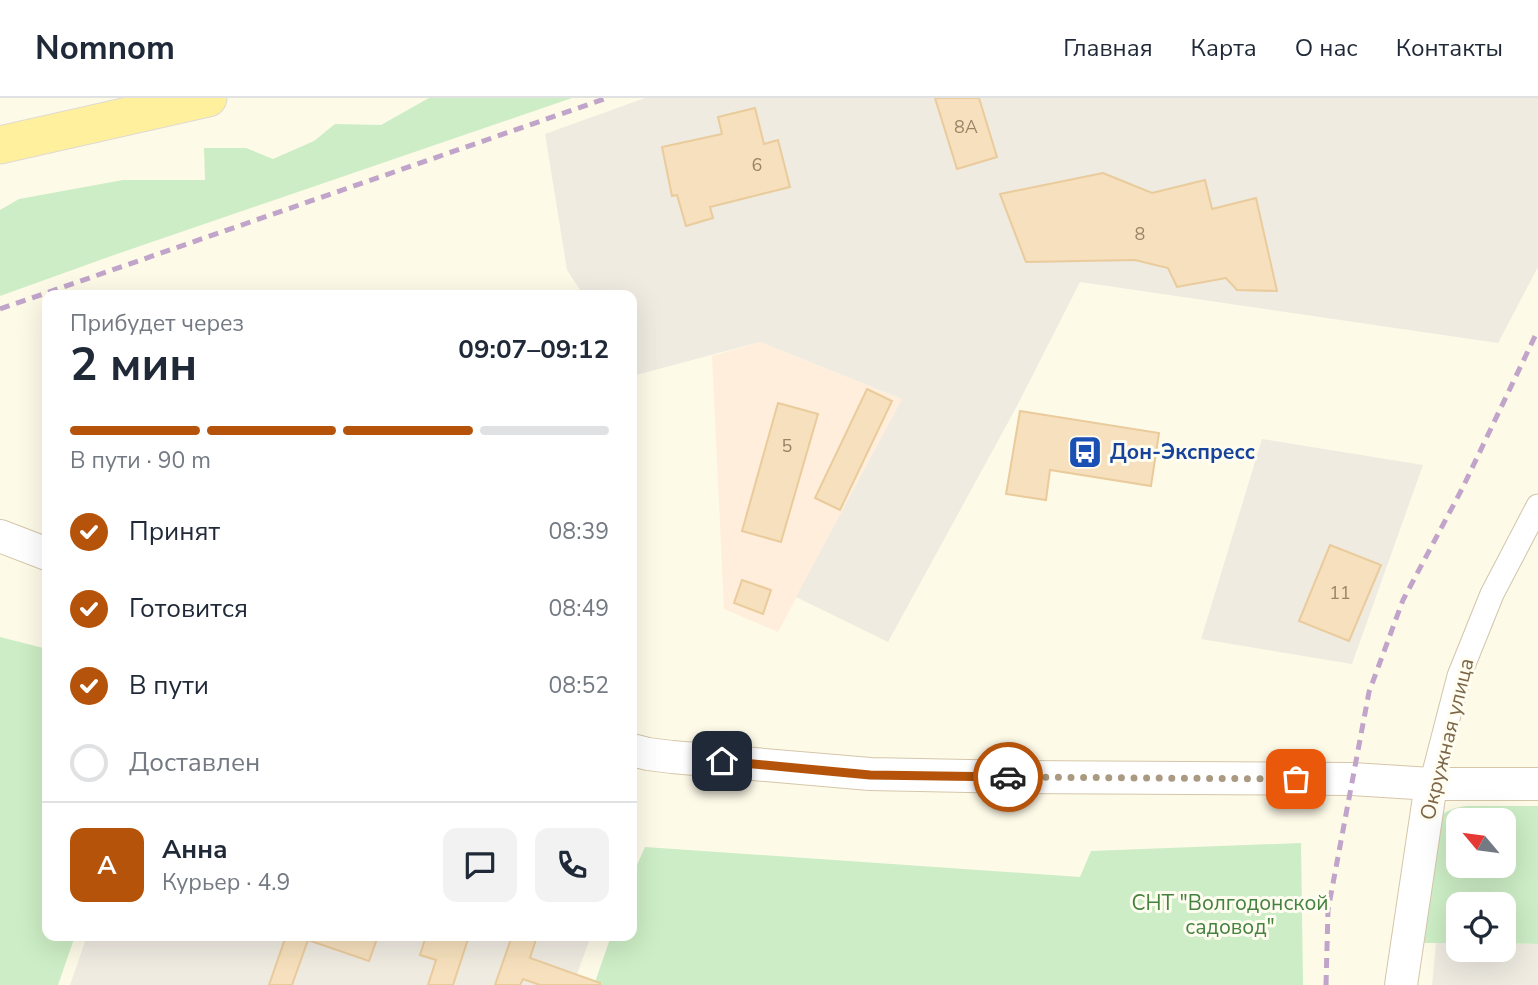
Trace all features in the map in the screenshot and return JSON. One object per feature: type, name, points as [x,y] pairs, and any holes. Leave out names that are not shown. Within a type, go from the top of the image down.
[{"type":"main road","points":[[0,145],[208,98]]},
{"type":"main road","points":[[0,536],[42,552]]},
{"type":"main road","points":[[637,751],[870,775],[1352,779],[1431,784],[1538,784]]},
{"type":"main road","name":"Окружная улица","points":[[1401,985],[1431,784]]},
{"type":"street","name":"Окружная улица","points":[[1431,784],[1459,676],[1492,594],[1538,506]]},
{"type":"shaded area","points":[[645,98],[1538,98],[1538,267],[1498,343],[1080,282],[1017,406],[888,642],[796,597],[902,399],[760,342],[637,375],[637,290],[580,290],[567,270],[545,134]]},
{"type":"shaded area","points":[[760,342],[902,399],[778,632],[724,609],[712,356]]},
{"type":"shaded area","points":[[1262,439],[1423,465],[1352,664],[1201,639]]},
{"type":"shaded area","points":[[85,941],[589,941],[573,985],[70,985]]},
{"type":"shaded area","points":[[1436,943],[1446,943],[1446,962],[1516,962],[1516,943],[1538,944],[1538,985],[1432,985]]},
{"type":"green space","points":[[429,98],[572,98],[0,296],[0,210],[19,199],[123,180],[205,180],[204,148],[246,148],[273,159],[314,141],[335,124],[381,125]]},
{"type":"green space","points":[[0,637],[42,648],[42,941],[73,941],[58,985],[0,985]]},
{"type":"green space","points":[[1538,806],[1538,944],[1516,943],[1516,892],[1446,892],[1446,943],[1425,943],[1418,939],[1437,819],[1446,812],[1446,878],[1516,878],[1516,808],[1458,808]]},
{"type":"green space","name":"СНТ \"Волгодонской садовод\"","points":[[1301,843],[1303,985],[594,985],[609,941],[637,941],[637,865],[645,847],[1080,877],[1091,851]]},
{"type":"building","points":[[935,98],[979,98],[997,157],[957,169]]},
{"type":"building","points":[[755,108],[764,144],[778,140],[790,187],[710,207],[713,218],[686,226],[677,195],[672,196],[662,147],[722,134],[718,117]]},
{"type":"building","points":[[1103,173],[1152,193],[1205,180],[1212,209],[1256,198],[1277,291],[1237,290],[1226,278],[1177,287],[1168,268],[1135,260],[1026,262],[1000,194]]},
{"type":"building","points":[[867,389],[892,401],[840,510],[815,498]]},
{"type":"building","points":[[778,403],[818,414],[781,542],[742,531]]},
{"type":"building","name":"Дон-Экспресс","points":[[1020,411],[1159,433],[1151,486],[1050,470],[1046,500],[1006,494]]},
{"type":"building","points":[[1330,545],[1381,565],[1349,641],[1299,621]]},
{"type":"building","points":[[742,580],[771,590],[763,614],[734,603]]},
{"type":"building","points":[[284,941],[308,941],[292,985],[269,985]]},
{"type":"building","points":[[311,941],[376,941],[369,961]]},
{"type":"building","points":[[424,941],[467,941],[453,985],[428,985],[436,960],[420,955]]},
{"type":"building","points":[[510,941],[535,941],[530,958],[600,983],[540,985],[523,979],[520,985],[495,985]]},
{"type":"railway","points":[[55,290],[607,98]]},
{"type":"railway","points":[[0,309],[42,294]]},
{"type":"railway","points":[[1326,985],[1328,910],[1369,692],[1403,600],[1463,487],[1538,330]]},
{"type":"way so far","points":[[1008,777],[1296,779]]},
{"type":"place","name":"Дон-Экспресс","points":[[1085,452]]},
{"type":"route","points":[[722,761],[870,775],[1008,777]]}]
